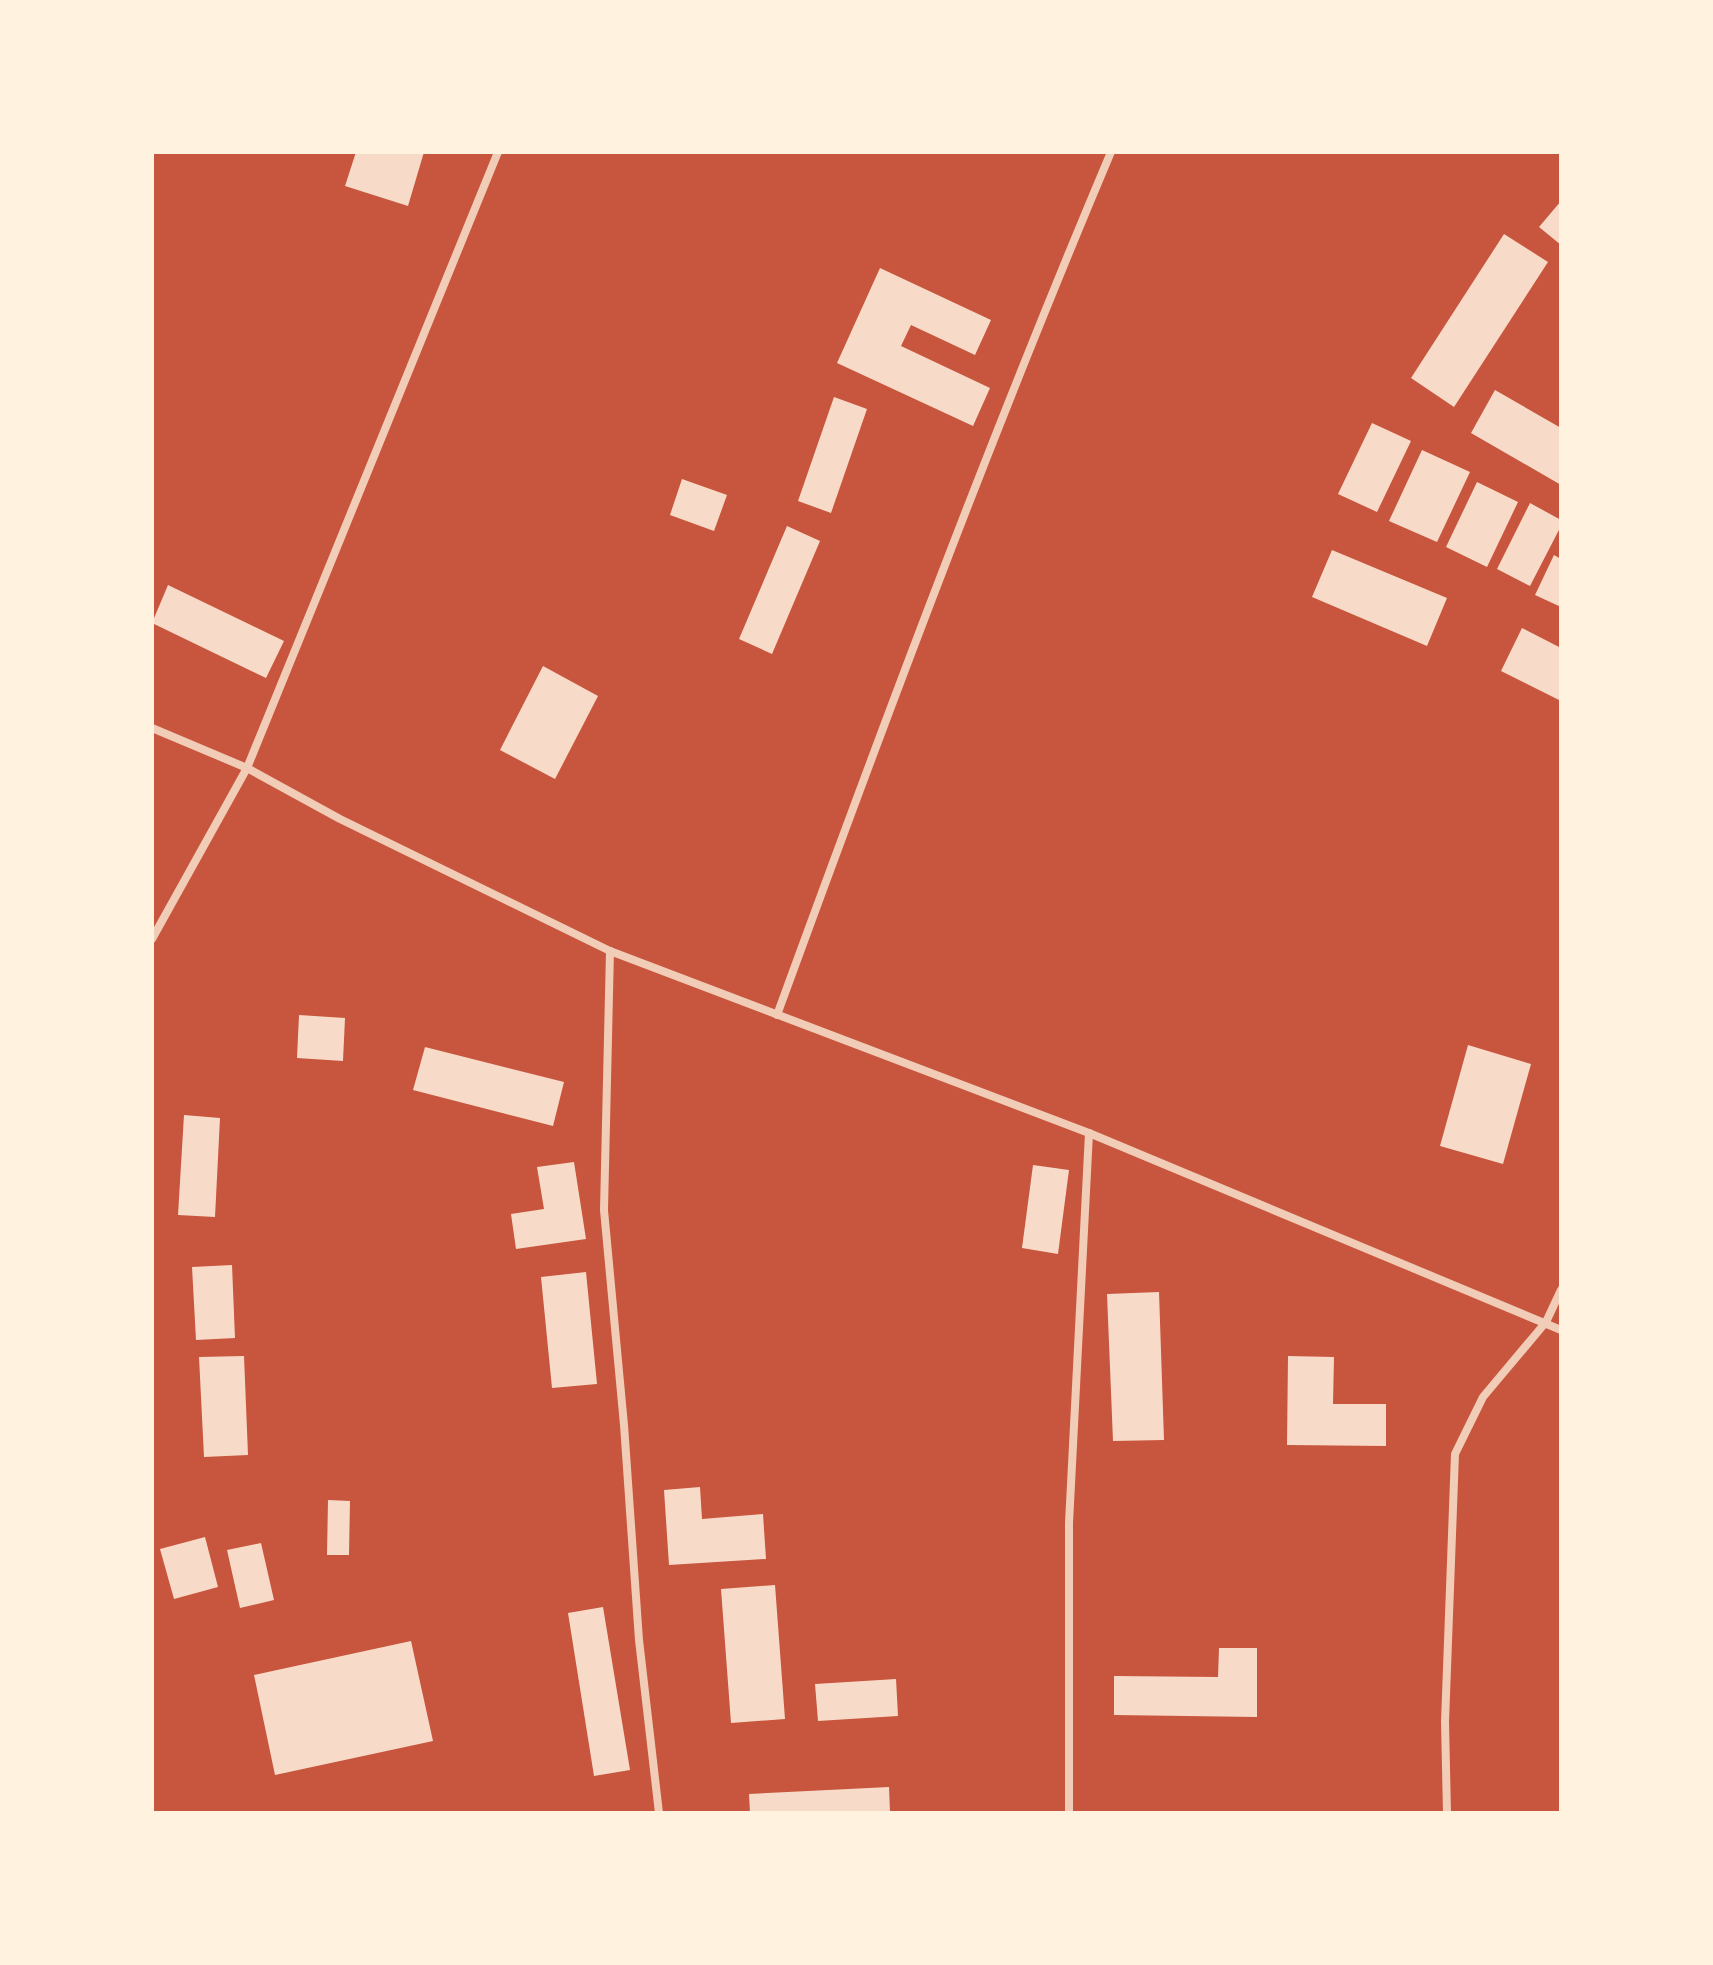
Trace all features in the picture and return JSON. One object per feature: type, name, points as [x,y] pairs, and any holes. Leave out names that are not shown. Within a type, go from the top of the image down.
[{"type":"street","points":[[152,939],[247,768],[498,152]]},
{"type":"street","points":[[777,1015],[901,675],[1111,152]]},
{"type":"street","points":[[152,728],[247,768],[340,819],[610,951],[1089,1133],[1561,1330]]},
{"type":"street","points":[[610,951],[604,1210],[624,1425],[639,1640],[659,1813]]},
{"type":"street","points":[[1069,1813],[1069,1523],[1089,1133]]},
{"type":"street","points":[[1447,1813],[1445,1722],[1455,1454],[1483,1397],[1546,1322],[1561,1290]]},
{"type":"building","points":[[356,152],[424,152],[408,206],[345,186]]},
{"type":"building","points":[[1561,201],[1561,245],[1539,227]]},
{"type":"building","points":[[1504,234],[1548,262],[1454,407],[1411,378]]},
{"type":"building","points":[[880,268],[991,320],[975,355],[911,325],[901,346],[990,388],[973,426],[837,363]]},
{"type":"building","points":[[1495,390],[1561,428],[1561,485],[1471,433]]},
{"type":"building","points":[[834,397],[867,409],[831,513],[798,501]]},
{"type":"building","points":[[1372,423],[1411,441],[1377,512],[1338,494]]},
{"type":"building","points":[[1422,450],[1470,472],[1437,542],[1389,521]]},
{"type":"building","points":[[682,479],[727,495],[714,531],[670,515]]},
{"type":"building","points":[[1477,482],[1518,502],[1487,567],[1446,547]]},
{"type":"building","points":[[1530,503],[1561,520],[1561,526],[1530,586],[1497,569]]},
{"type":"building","points":[[787,526],[820,541],[772,654],[739,639]]},
{"type":"building","points":[[1332,550],[1447,598],[1427,646],[1312,597]]},
{"type":"building","points":[[1554,555],[1561,559],[1561,607],[1535,595]]},
{"type":"building","points":[[168,585],[284,641],[266,678],[152,623]]},
{"type":"building","points":[[1522,628],[1561,648],[1561,701],[1501,671]]},
{"type":"building","points":[[543,666],[598,696],[555,779],[500,750]]},
{"type":"building","points":[[299,1015],[345,1018],[343,1061],[297,1058]]},
{"type":"building","points":[[1468,1045],[1531,1064],[1503,1164],[1440,1146]]},
{"type":"building","points":[[425,1047],[564,1082],[553,1126],[413,1090]]},
{"type":"building","points":[[184,1115],[220,1118],[215,1217],[178,1215]]},
{"type":"building","points":[[574,1162],[586,1239],[516,1249],[511,1214],[544,1209],[537,1167]]},
{"type":"building","points":[[1033,1165],[1069,1170],[1058,1254],[1022,1248]]},
{"type":"building","points":[[232,1265],[235,1338],[196,1340],[192,1267]]},
{"type":"building","points":[[586,1272],[597,1384],[552,1388],[541,1277]]},
{"type":"building","points":[[1159,1292],[1164,1440],[1113,1441],[1107,1294]]},
{"type":"building","points":[[244,1356],[248,1455],[204,1457],[199,1357]]},
{"type":"building","points":[[1288,1356],[1334,1357],[1333,1404],[1386,1404],[1386,1446],[1287,1445]]},
{"type":"building","points":[[700,1487],[702,1519],[763,1514],[766,1559],[669,1565],[664,1490]]},
{"type":"building","points":[[328,1500],[350,1501],[349,1555],[327,1555]]},
{"type":"building","points":[[205,1537],[218,1587],[174,1599],[160,1549]]},
{"type":"building","points":[[261,1543],[274,1600],[240,1608],[227,1550]]},
{"type":"building","points":[[775,1585],[785,1719],[731,1723],[721,1589]]},
{"type":"building","points":[[603,1607],[630,1770],[594,1776],[568,1613]]},
{"type":"building","points":[[411,1641],[433,1741],[275,1775],[254,1675]]},
{"type":"building","points":[[1219,1648],[1257,1648],[1257,1717],[1114,1715],[1114,1676],[1218,1677]]},
{"type":"building","points":[[896,1679],[898,1716],[818,1721],[815,1684]]},
{"type":"building","points":[[889,1787],[890,1813],[750,1813],[749,1794]]}]
